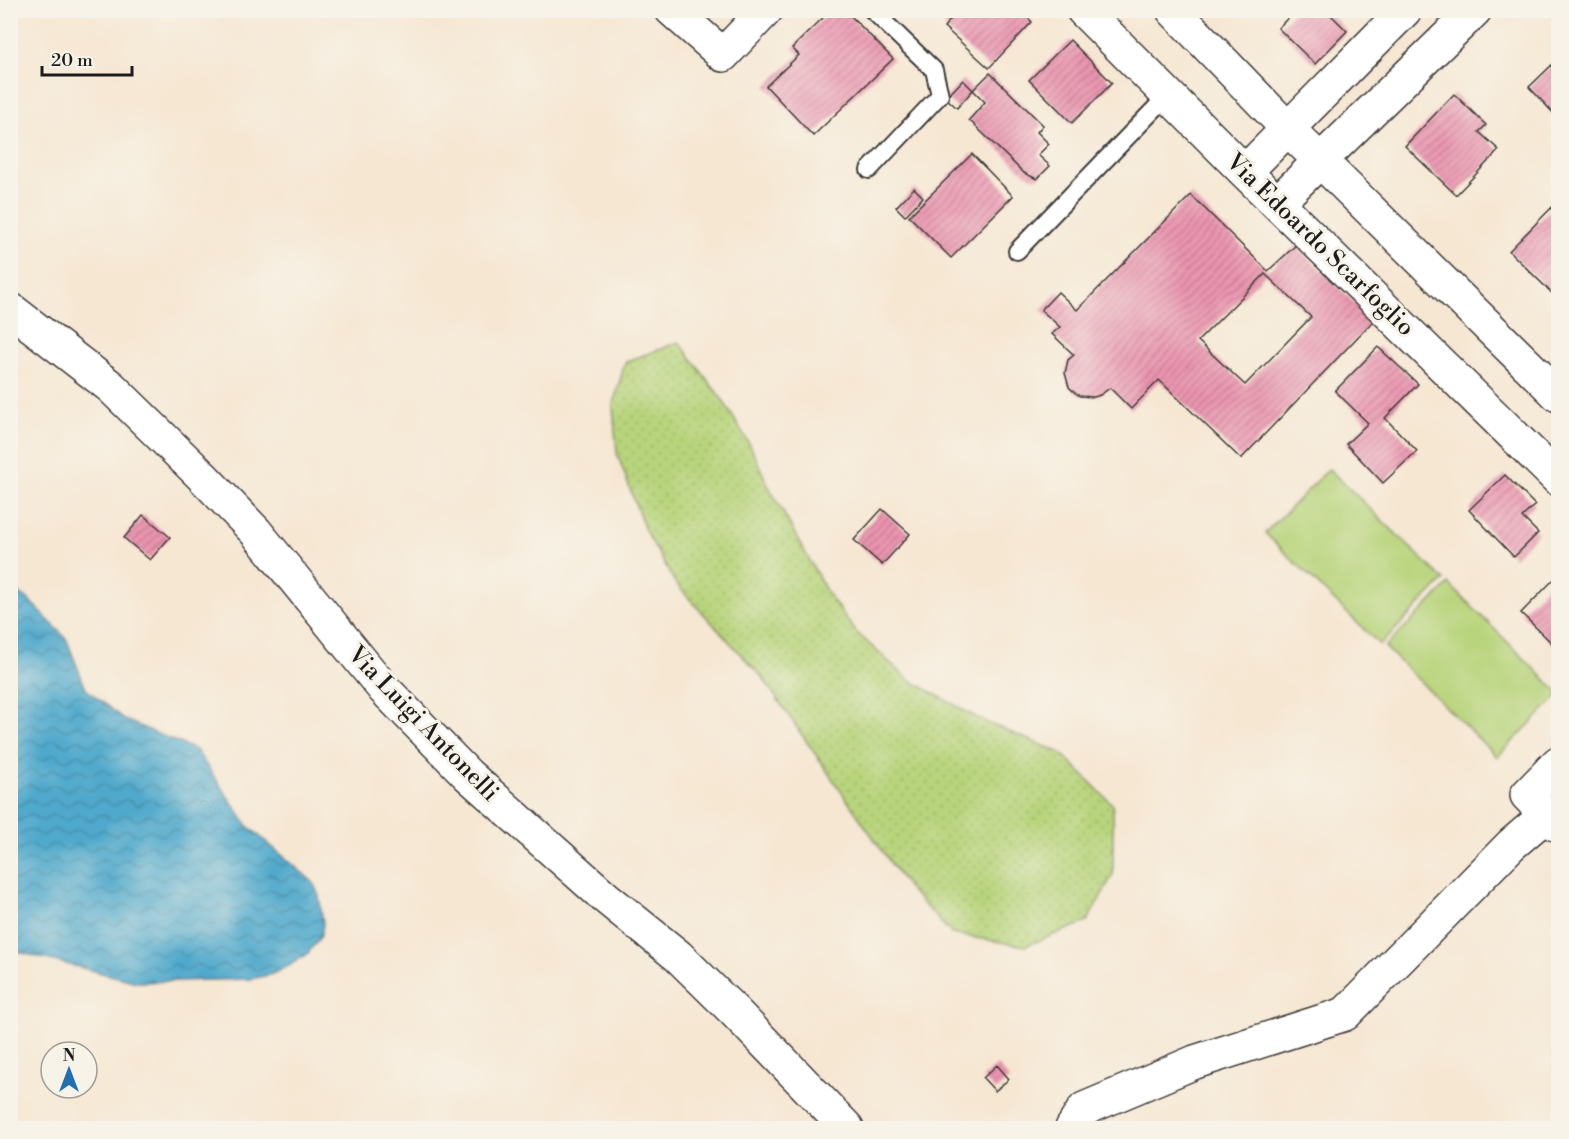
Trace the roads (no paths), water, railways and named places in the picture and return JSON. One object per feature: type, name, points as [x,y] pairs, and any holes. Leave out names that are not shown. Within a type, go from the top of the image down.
[{"type":"street","points":[[672,10],[723,55],[766,10]]},
{"type":"street","name":"Via Edoardo Scarfoglio","points":[[1083,10],[1558,479]]},
{"type":"street","points":[[1173,10],[1287,128],[1558,395]]},
{"type":"street","points":[[1245,172],[1405,10]]},
{"type":"street","points":[[1277,203],[1475,10]]},
{"type":"street","name":"Via Luigi Antonelli","points":[[10,309],[111,387],[194,468],[256,532],[384,690],[451,758],[605,897],[678,956],[847,1128]]},
{"type":"street","points":[[1072,1128],[1084,1109],[1195,1062],[1345,1014],[1511,845],[1552,818],[1527,795],[1558,763]]},
{"type":"lane","points":[[869,170],[940,95],[934,70],[872,10]]},
{"type":"lane","points":[[1017,252],[1168,95]]},
{"type":"water","points":[[11,587],[27,598],[66,638],[86,689],[125,720],[196,750],[248,826],[313,882],[319,896],[323,924],[321,936],[308,953],[272,974],[251,979],[137,982],[19,952],[10,941]]}]
